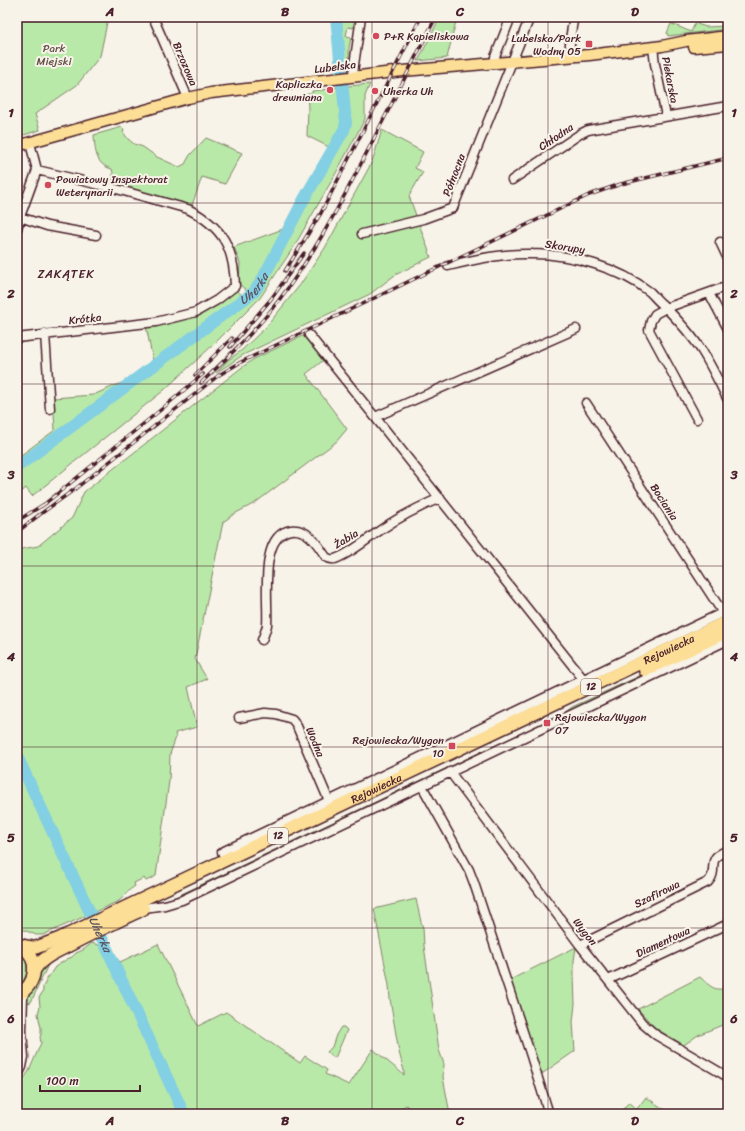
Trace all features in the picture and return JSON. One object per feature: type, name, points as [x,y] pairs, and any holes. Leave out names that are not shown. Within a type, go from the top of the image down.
[{"type":"highway","name":"Rejowiecka","points":[[20,945],[35,948],[89,930],[104,923],[224,856],[726,615]]},
{"type":"highway","name":"Rejowiecka","points":[[104,923],[144,908],[728,631]]},
{"type":"highway","name":"Rejowiecka","points":[[35,969],[47,958],[89,930]]},
{"type":"highway","name":"12","points":[[20,945],[30,954],[35,969],[32,981],[21,993]]},
{"type":"main road","name":"Lubelska","points":[[17,146],[188,98],[225,91],[351,77],[570,57],[658,47],[686,41],[728,36]]},
{"type":"main road","name":"Lubelska","points":[[658,47],[694,47],[728,44]]},
{"type":"street","name":"Brzozowa","points":[[152,17],[188,98]]},
{"type":"street","points":[[351,77],[361,17]]},
{"type":"street","points":[[495,63],[495,57],[511,17]]},
{"type":"street","points":[[511,62],[530,17]]},
{"type":"street","points":[[570,57],[569,48],[571,27],[574,17]]},
{"type":"street","name":"Piekarska","points":[[658,47],[654,64],[666,116]]},
{"type":"street","name":"Północna","points":[[362,234],[423,219],[453,208],[511,62]]},
{"type":"street","name":"Chłodna","points":[[512,180],[588,130],[728,106]]},
{"type":"street","points":[[17,229],[38,170],[30,143]]},
{"type":"street","name":"Krótka","points":[[17,338],[156,322],[196,312],[217,300],[235,286],[233,262],[227,245],[221,234],[200,215],[188,209],[113,188],[38,170]]},
{"type":"street","points":[[20,217],[47,226],[96,235]]},
{"type":"street","points":[[720,242],[728,259]]},
{"type":"street","name":"Skorupy","points":[[448,266],[497,256],[534,254],[553,255],[593,263],[612,271],[650,292],[685,328],[703,352],[728,400]]},
{"type":"street","points":[[697,419],[649,330],[651,321],[656,314],[666,308],[728,286]]},
{"type":"street","points":[[709,293],[728,330]]},
{"type":"street","points":[[375,417],[576,329]]},
{"type":"street","points":[[45,334],[50,410]]},
{"type":"street","points":[[309,335],[584,680]]},
{"type":"street","name":"Bociania","points":[[586,403],[726,615]]},
{"type":"street","name":"Żabia","points":[[262,640],[267,626],[268,561],[272,546],[286,531],[294,530],[303,532],[312,537],[326,557],[333,560],[351,551],[382,529],[416,508],[440,498]]},
{"type":"street","points":[[224,856],[329,802],[450,743],[726,615]]},
{"type":"street","points":[[144,908],[165,905],[182,900],[728,640]]},
{"type":"street","name":"Wodna","points":[[239,718],[265,713],[276,714],[292,719],[296,724],[329,802]]},
{"type":"street","name":"Wygon","points":[[450,772],[580,945],[642,1023],[649,1030],[728,1077]]},
{"type":"street","points":[[422,786],[469,870],[474,883],[531,1056],[548,1114]]},
{"type":"street","name":"Szafirowa","points":[[580,945],[708,882],[712,878],[714,860],[717,856],[728,850]]},
{"type":"street","name":"Diamentowa","points":[[608,980],[728,924]]},
{"type":"street","points":[[17,1077],[22,1067],[24,1057],[22,1031],[23,997],[21,993]]},
{"type":"street","points":[[17,1023],[22,1031]]},
{"type":"green space","name":"Park Miejski","points":[[17,17],[108,18],[100,56],[77,85],[35,114],[40,130],[17,137]]},
{"type":"green space","points":[[333,17],[355,17],[353,28],[348,27],[346,36],[351,37],[349,48],[349,69],[339,70]]},
{"type":"green space","points":[[440,17],[457,17],[447,58],[418,61]]},
{"type":"green space","points":[[674,17],[672,24],[691,32],[698,17],[697,24],[706,27],[728,26],[728,29],[668,36],[667,33]]},
{"type":"green space","points":[[370,84],[365,96],[365,119],[295,245],[260,298],[213,345],[163,391],[32,496],[26,488],[17,495],[17,458],[55,430],[53,398],[93,395],[126,381],[153,361],[146,326],[174,320],[235,289],[242,295],[247,291],[239,284],[240,263],[234,247],[283,229],[329,147],[307,136],[307,94],[312,94],[312,91],[337,87]]},
{"type":"green space","points":[[122,127],[124,129],[123,132],[134,144],[143,147],[157,157],[179,167],[185,164],[190,155],[206,138],[242,153],[225,184],[202,177],[191,208],[112,185],[112,169],[106,167],[99,160],[94,135]]},
{"type":"green space","points":[[382,130],[423,152],[415,168],[423,172],[409,196],[431,257],[395,275],[370,294],[243,355],[216,373],[227,361],[242,350],[266,327],[300,285],[325,248],[372,162]]},
{"type":"green space","points":[[302,336],[309,338],[325,359],[306,374],[347,429],[336,442],[255,503],[234,514],[223,522],[195,659],[207,679],[188,687],[197,727],[175,733],[176,737],[170,754],[169,781],[156,876],[146,881],[144,878],[134,883],[135,886],[130,889],[119,901],[43,935],[36,935],[17,927],[17,550],[38,546],[72,518],[84,492],[241,368],[254,359]]},
{"type":"green space","points":[[674,660],[675,663],[558,718],[572,707]]},
{"type":"green space","points":[[491,747],[492,750],[184,897],[169,900]]},
{"type":"green space","points":[[416,899],[423,928],[424,946],[439,1050],[444,1064],[443,1077],[450,1114],[433,1114],[427,1109],[414,1110],[406,1105],[394,1114],[17,1114],[17,1089],[29,1071],[41,1043],[41,1028],[38,1014],[40,1006],[39,998],[43,991],[43,987],[55,967],[92,943],[108,948],[120,962],[158,944],[198,1026],[226,1012],[300,1063],[305,1056],[327,1070],[325,1074],[349,1085],[373,1049],[404,1075],[390,999],[389,985],[374,909]]},
{"type":"green space","points":[[576,947],[574,961],[575,1004],[573,1022],[575,1051],[539,1076],[508,981]]},
{"type":"green space","points":[[17,950],[25,959],[27,969],[24,979],[17,988]]},
{"type":"green space","points":[[46,962],[48,965],[32,1000],[31,1002],[27,1003],[34,981]]},
{"type":"green space","points":[[700,977],[716,989],[728,988],[728,1006],[726,1007],[727,1023],[698,1035],[684,1045],[655,1028],[638,1009]]},
{"type":"green space","points":[[341,1027],[344,1027],[347,1030],[335,1058],[327,1052],[332,1047],[336,1035]]},
{"type":"green space","points":[[646,1097],[671,1114],[619,1114],[629,1102],[637,1109]]},
{"type":"waterway","name":"Uherka","points":[[17,467],[254,292],[261,282],[303,201],[344,130],[346,123],[336,17]]},
{"type":"waterway","name":"Uherka","points":[[17,756],[184,1114]]},
{"type":"railway","points":[[285,271],[321,213],[421,17]]},
{"type":"railway","points":[[201,383],[227,358],[267,315],[296,277],[309,257],[345,195],[436,17]]},
{"type":"railway","points":[[17,532],[75,489],[219,375],[241,362],[589,195],[621,184],[728,158]]},
{"type":"railway","points":[[230,347],[271,299],[304,253]]},
{"type":"railway","points":[[195,375],[232,338]]},
{"type":"railway","points":[[42,506],[203,374]]},
{"type":"railway","points":[[17,521],[46,503]]},
{"type":"place","name":"P+R Kąpieliskowa","points":[[376,36]]},
{"type":"place","name":"Lubelska/Park Wodny 05","points":[[589,44]]},
{"type":"place","name":"Kapliczka drewniana","points":[[330,90]]},
{"type":"place","name":"Uherka Uh","points":[[375,91]]},
{"type":"place","name":"Powiatowy Inspektorat Weterynarii","points":[[48,185]]},
{"type":"place","name":"Rejowiecka/Wygon 07","points":[[547,723]]},
{"type":"place","name":"Rejowiecka/Wygon 10","points":[[452,746]]},
{"type":"district","name":"ZAKĄTEK","points":[[66,274]]}]
